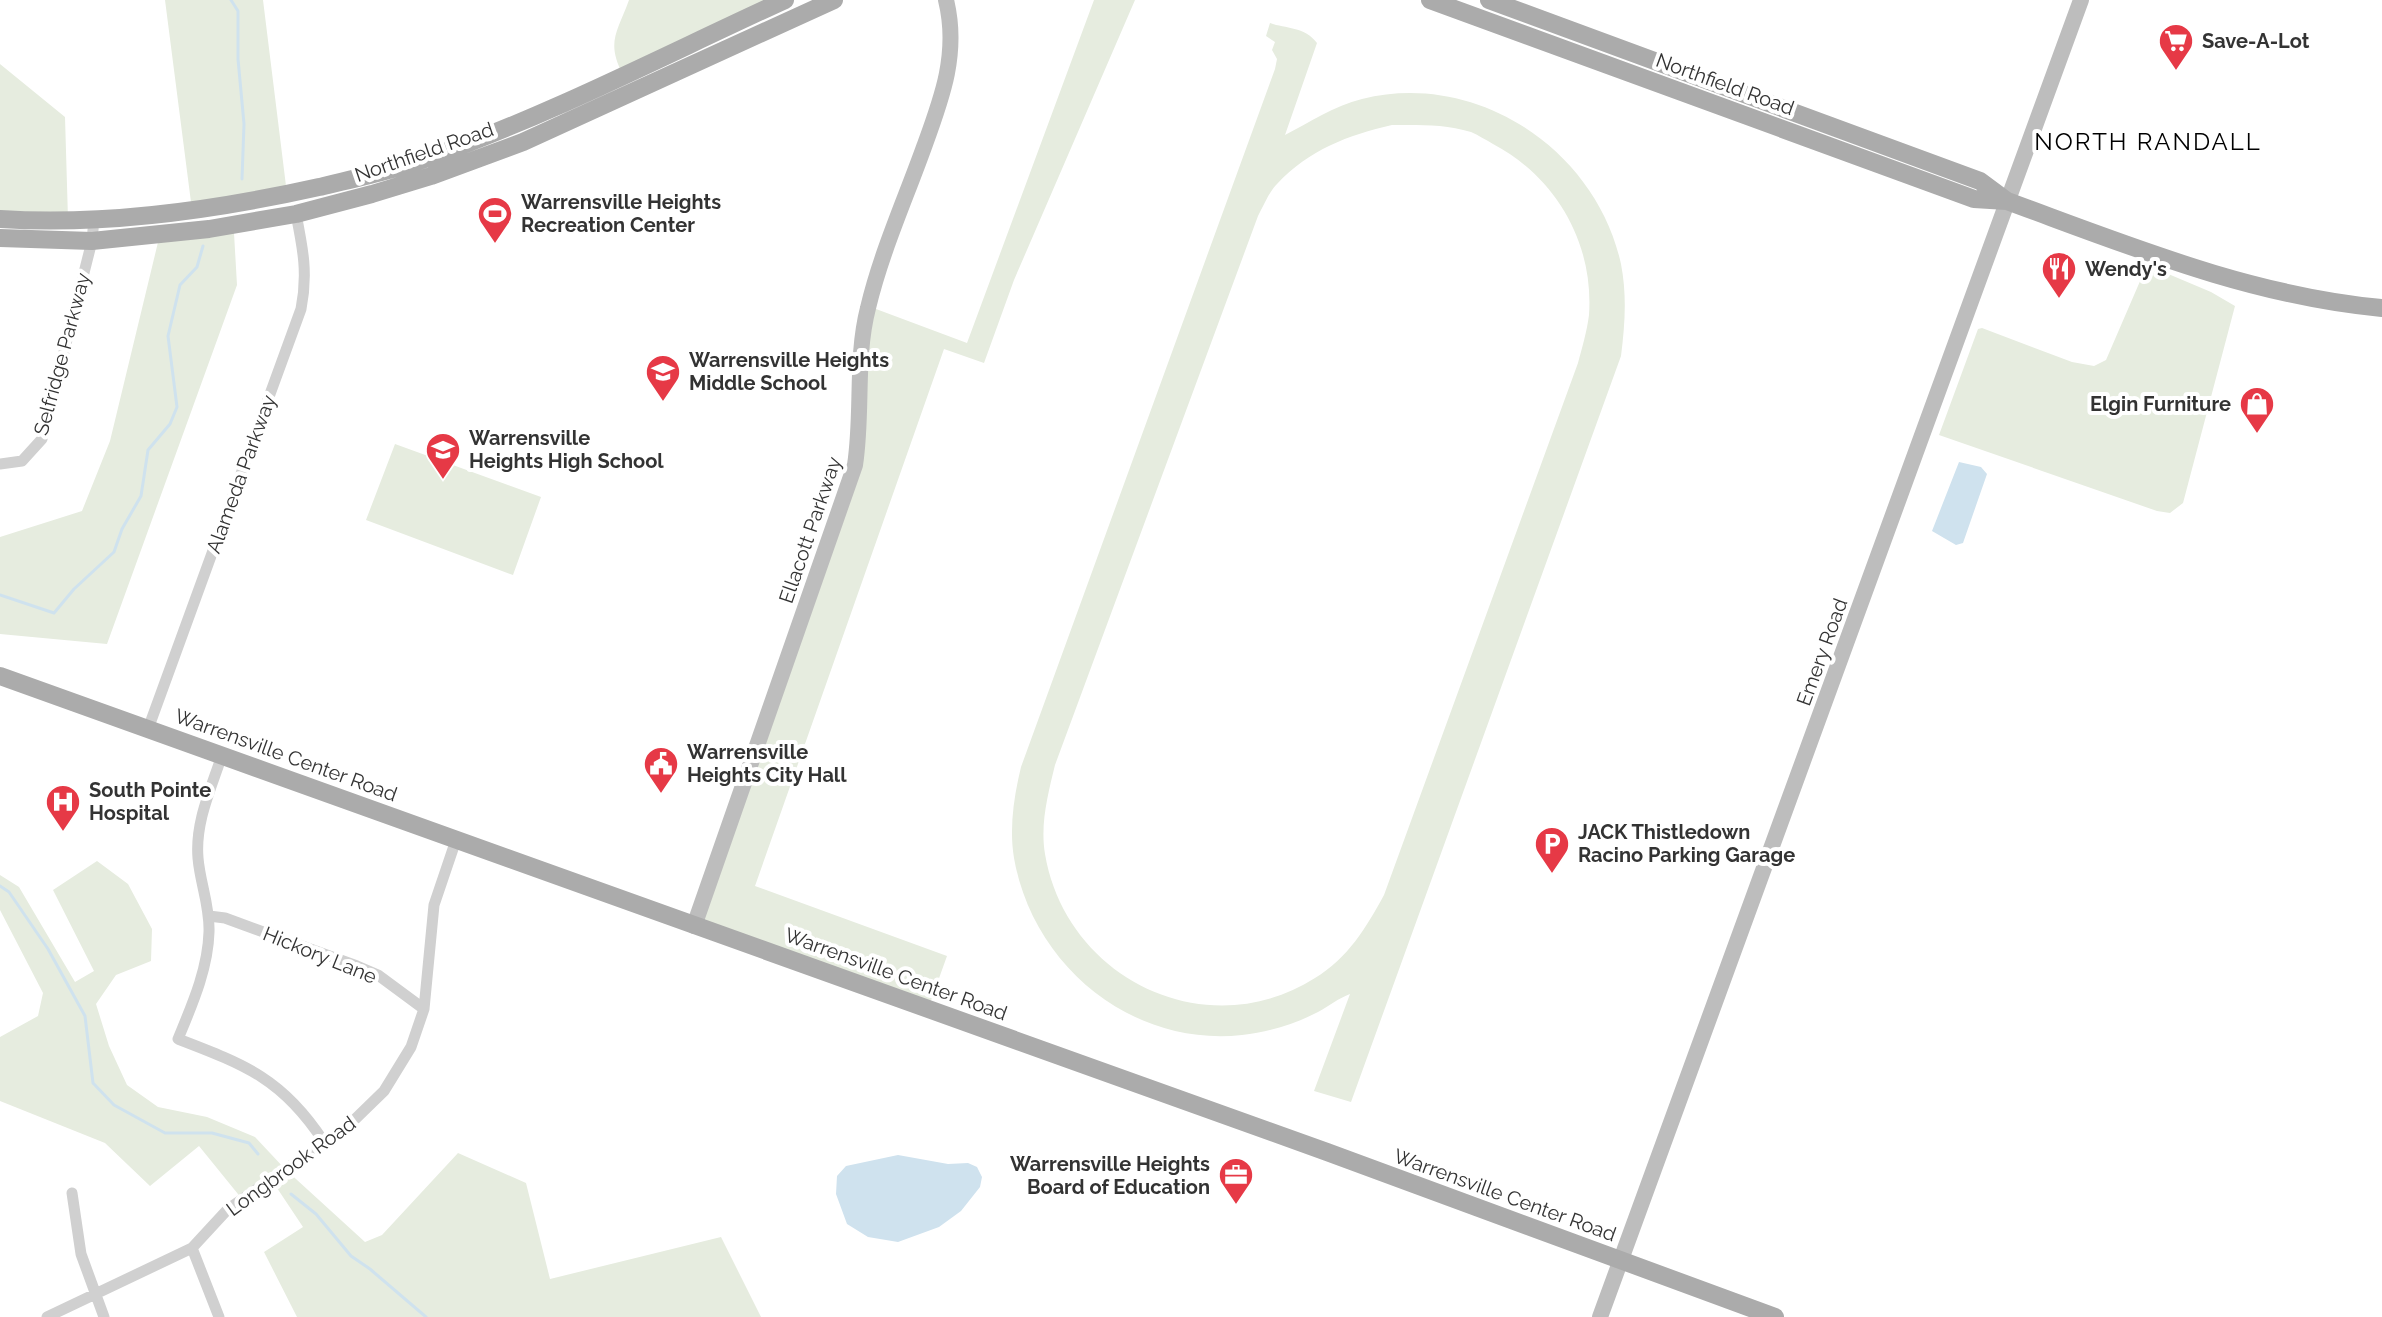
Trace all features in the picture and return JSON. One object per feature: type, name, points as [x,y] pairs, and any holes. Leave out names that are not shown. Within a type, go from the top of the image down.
[{"type":"main road","name":"Northfield Road","points":[[0,219],[94,219],[192,210],[267,199],[369,175],[434,156],[572,100],[785,0]]},
{"type":"main road","name":"Northfield Road","points":[[0,238],[92,241],[209,229],[296,214],[431,176],[523,142],[834,0]]},
{"type":"main road","name":"Ellacott Parkway","points":[[694,926],[855,465],[863,327],[875,282],[948,81],[952,40],[946,0]]},
{"type":"main road","name":"Northfield Road","points":[[1432,0],[1974,199],[2007,201]]},
{"type":"main road","name":"Northfield Road","points":[[1489,0],[1980,181],[2007,201],[2180,264],[2244,285],[2327,302],[2382,308]]},
{"type":"main road","name":"Emery Road","points":[[1600,1317],[2081,0]]},
{"type":"main road","points":[[1526,34],[1532,16]]},
{"type":"main road","points":[[1683,92],[1690,74]]},
{"type":"main road","points":[[1853,154],[1859,136]]},
{"type":"main road","name":"Warrensville Center Road","points":[[0,676],[1775,1317]]},
{"type":"street","name":"Alameda Parkway","points":[[148,729],[301,309],[306,283],[296,214]]},
{"type":"street","name":"Selfridge Parkway","points":[[0,464],[22,461],[42,439],[92,241],[94,219]]},
{"type":"street","points":[[222,755],[202,811],[198,833],[199,872],[209,916],[208,950],[178,1039],[237,1062],[272,1083],[295,1103],[324,1142]]},
{"type":"street","name":"Longbrook Road","points":[[47,1317],[192,1248],[228,1209],[364,1113],[384,1091],[411,1047],[424,1009],[434,905],[456,840]]},
{"type":"street","name":"Hickory Lane","points":[[209,916],[225,918],[378,975],[424,1009]]},
{"type":"street","points":[[72,1193],[81,1254],[104,1317]]},
{"type":"street","points":[[192,1248],[219,1317]]},
{"type":"shaded area","points":[[165,0],[263,0],[287,194],[192,210]]},
{"type":"shaded area","points":[[629,0],[785,0],[623,75],[614,45]]},
{"type":"shaded area","points":[[1094,0],[1135,0],[1014,280],[984,363],[944,349],[755,886],[947,956],[928,1009],[694,926],[855,465],[868,306],[967,343]]},
{"type":"shaded area","points":[[1270,23],[1301,31],[1317,43],[1285,135],[1352,102],[1405,93],[1447,97],[1488,108],[1525,128],[1558,154],[1586,186],[1607,223],[1621,264],[1624,287],[1621,356],[1351,1102],[1314,1091],[1350,994],[1291,1024],[1242,1035],[1201,1035],[1163,1028],[1127,1013],[1094,992],[1065,965],[1042,933],[1025,897],[1014,858],[1012,835],[1021,767],[1275,69],[1277,59],[1272,50],[1275,42],[1266,36]],"holes":[[[1392,125],[1442,126],[1474,133],[1515,158],[1535,175],[1566,215],[1585,263],[1589,315],[1584,339],[1578,363],[1384,895],[1370,919],[1347,952],[1327,970],[1273,998],[1230,1005],[1188,1002],[1147,989],[1111,966],[1081,936],[1058,898],[1045,854],[1043,832],[1055,765],[1258,216],[1274,187],[1302,162],[1330,146]]]},
{"type":"shaded area","points":[[0,64],[65,117],[68,219],[0,219]]},
{"type":"shaded area","points":[[234,233],[237,285],[107,644],[0,634],[0,537],[82,511],[110,441],[160,234]]},
{"type":"shaded area","points":[[2147,265],[2211,292],[2235,306],[2183,503],[2170,513],[2157,511],[1939,435],[1978,329],[2072,362],[2094,366],[2106,360]]},
{"type":"shaded area","points":[[395,444],[541,497],[513,575],[366,520]]},
{"type":"shaded area","points":[[97,861],[128,884],[152,929],[151,961],[116,975],[96,1004],[109,1046],[127,1085],[158,1107],[207,1117],[255,1137],[285,1169],[365,1242],[382,1235],[458,1153],[526,1183],[550,1279],[721,1237],[761,1317],[297,1317],[264,1252],[303,1227],[271,1179],[242,1199],[199,1146],[150,1186],[105,1143],[0,1101],[0,1037],[38,1016],[43,993],[0,910],[0,875],[19,887],[75,982],[94,971],[53,890]]},
{"type":"water","points":[[1959,462],[1981,467],[1987,474],[1963,543],[1956,545],[1932,531]]},
{"type":"water","points":[[898,1155],[948,1164],[968,1163],[977,1167],[982,1177],[980,1187],[961,1211],[939,1227],[898,1242],[868,1237],[847,1224],[836,1194],[837,1176],[846,1166]]},
{"type":"waterway","points":[[231,0],[238,11],[238,59],[244,124],[242,179]]},
{"type":"waterway","points":[[0,595],[54,613],[74,589],[114,552],[122,529],[141,496],[148,450],[170,424],[177,407],[168,336],[180,285],[197,267],[203,246]]},
{"type":"waterway","points":[[0,886],[9,892],[48,949],[85,1016],[93,1083],[114,1105],[165,1133],[212,1133],[249,1143],[258,1154]]},
{"type":"waterway","points":[[291,1194],[316,1214],[351,1256],[426,1317]]},
{"type":"place","name":"Save-A-Lot","points":[[2176,72]]},
{"type":"place","name":"Warrensville Heights Recreation Center","points":[[495,245]]},
{"type":"place","name":"Wendy's","points":[[2059,300]]},
{"type":"place","name":"Warrensville Heights Middle School","points":[[663,403]]},
{"type":"place","name":"Elgin Furniture","points":[[2257,435]]},
{"type":"place","name":"Warrensville Heights High School","points":[[443,481]]},
{"type":"place","name":"Warrensville Heights City Hall","points":[[661,795]]},
{"type":"place","name":"South Pointe Hospital","points":[[63,833]]},
{"type":"place","name":"JACK Thistledown Racino Parking Garage","points":[[1552,875]]},
{"type":"place","name":"Warrensville Heights Board of Education","points":[[1236,1206]]},
{"type":"district","name":"NORTH RANDALL","points":[[2148,141]]}]
